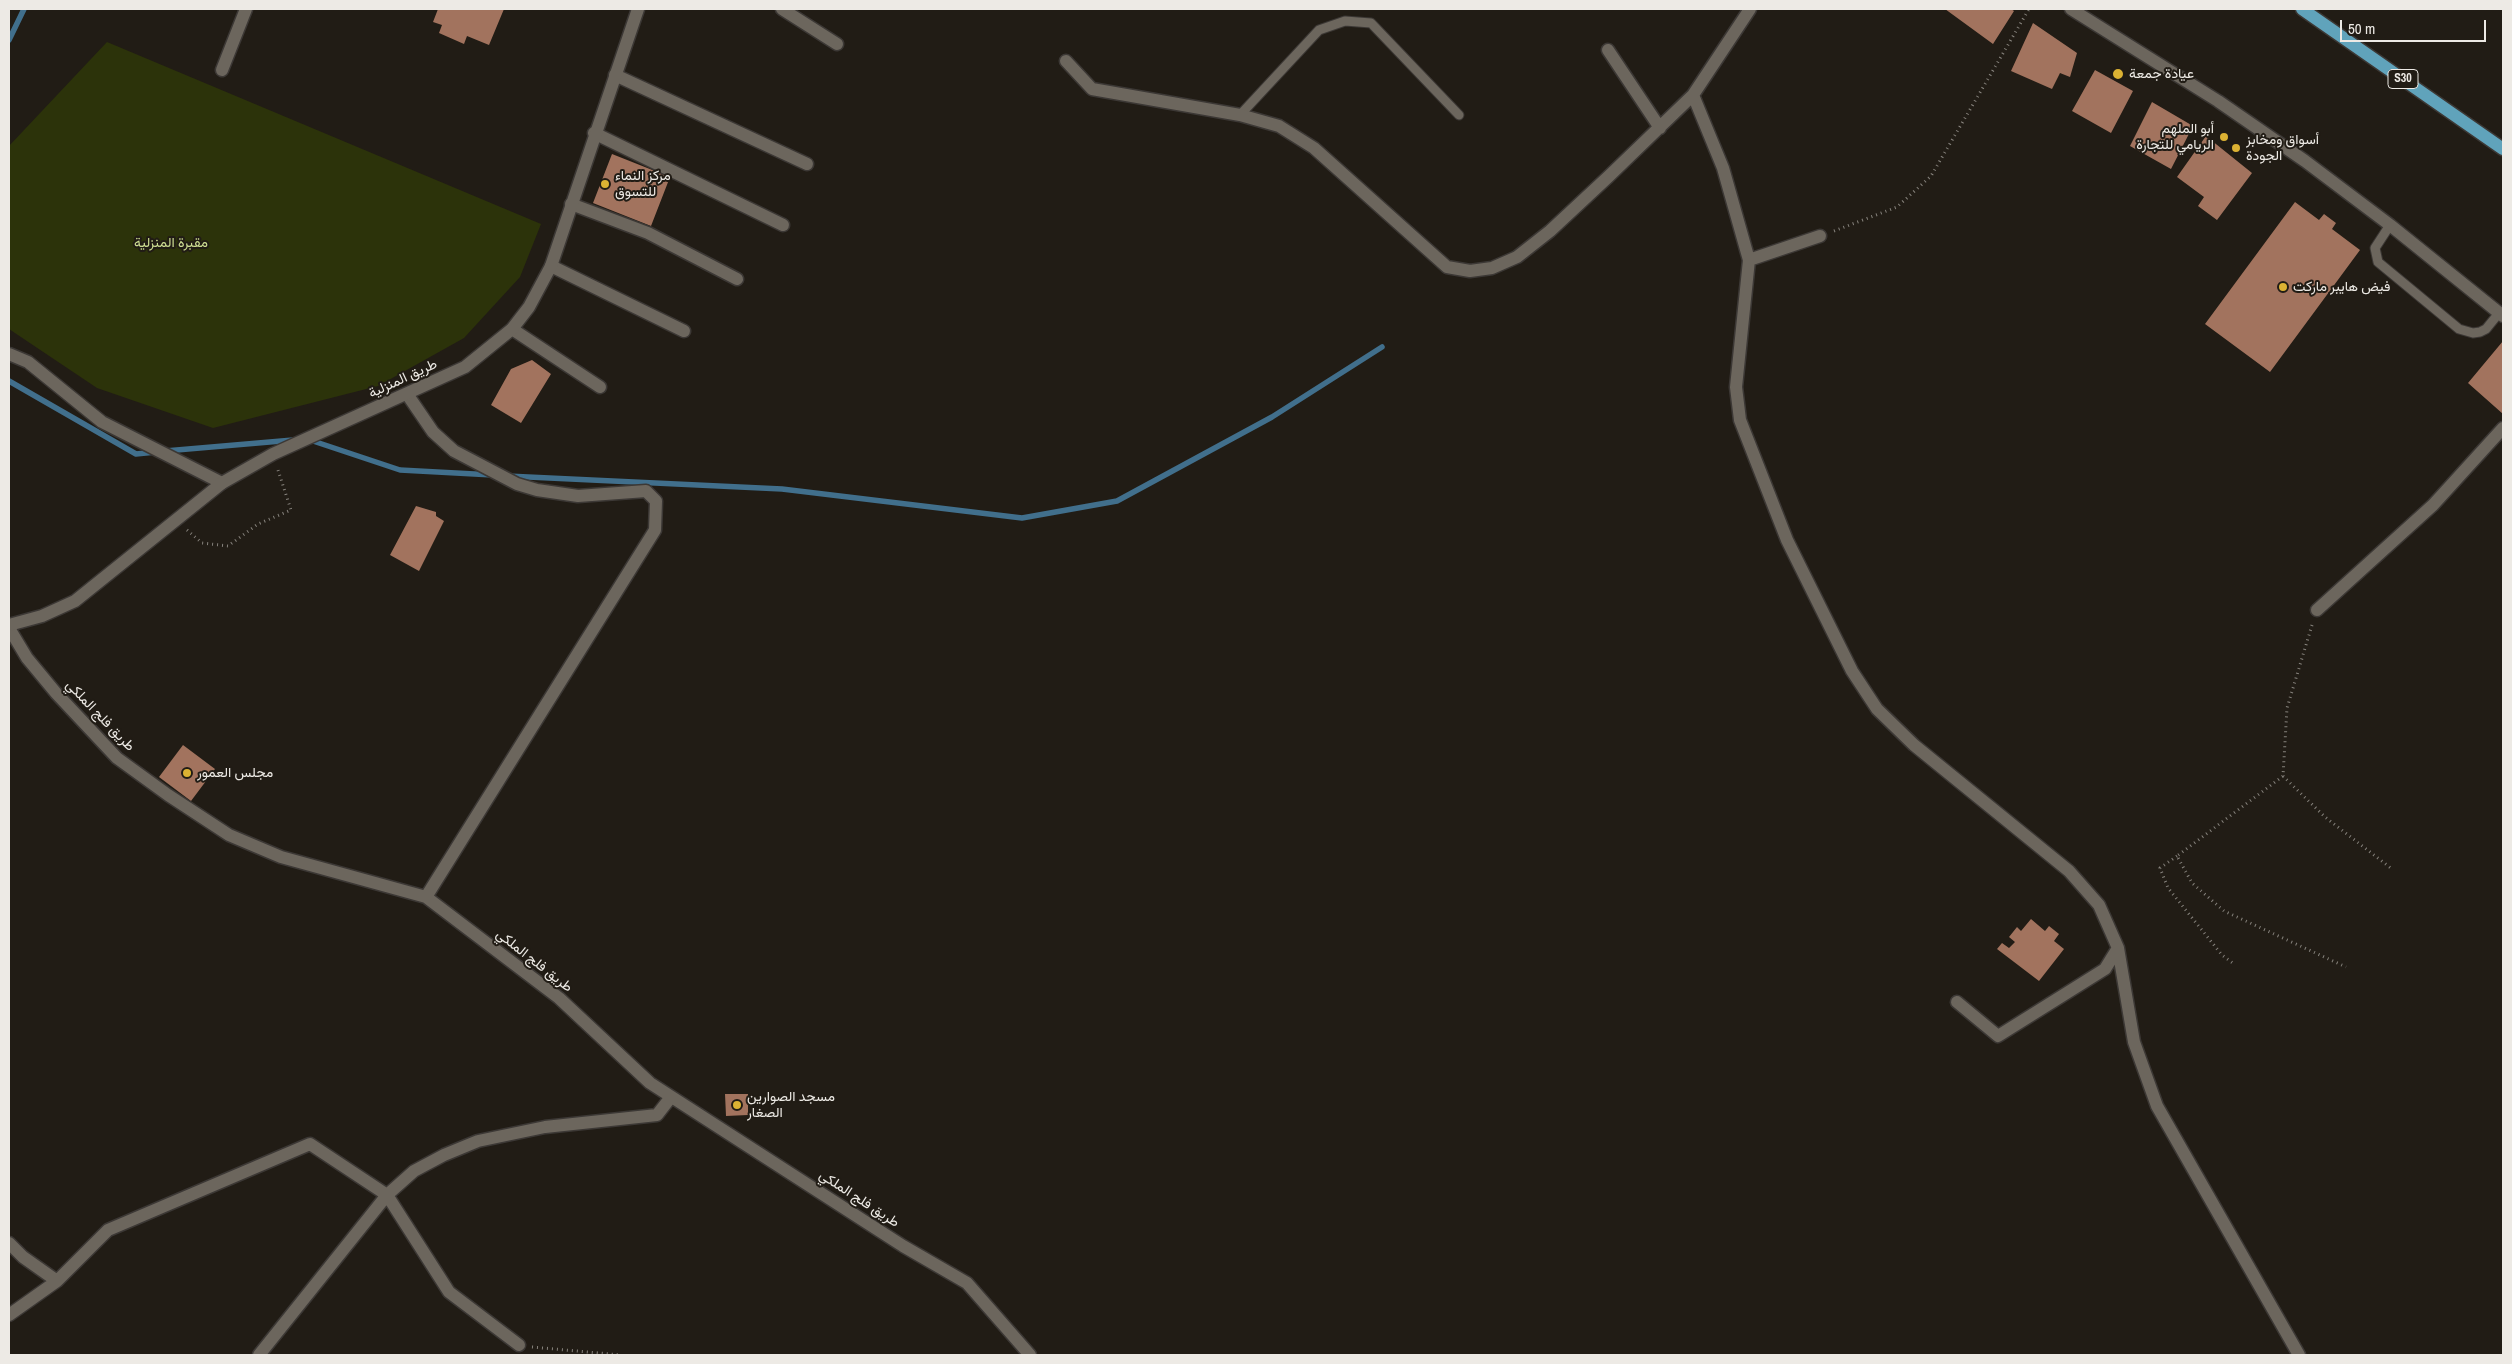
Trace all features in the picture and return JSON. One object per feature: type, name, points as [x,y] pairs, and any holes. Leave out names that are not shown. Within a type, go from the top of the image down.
[{"type":"main road","name":"S30","points":[[2302,9],[2503,149]]},
{"type":"street","points":[[222,70],[246,9]]},
{"type":"street","points":[[782,9],[836,44]]},
{"type":"street","points":[[1066,61],[1092,89],[1240,115],[1279,126],[1314,148],[1448,267],[1470,271],[1492,268],[1517,257],[1550,231],[1693,95],[1750,9]]},
{"type":"street","points":[[2072,9],[2218,101],[2390,225],[2501,315]]},
{"type":"street","name":"طريق المنزلية","points":[[9,627],[42,616],[75,601],[222,482],[273,454],[465,367],[512,329],[529,307],[550,266],[615,75],[634,10]]},
{"type":"street","points":[[1608,50],[1660,128]]},
{"type":"street","points":[[615,75],[807,164]]},
{"type":"street","points":[[1693,95],[1723,168],[1749,260],[1736,387],[1740,420],[1787,540],[1852,671],[1877,709],[1914,744],[2069,871],[2099,905],[2118,948],[2134,1042],[2157,1106],[2299,1355]]},
{"type":"street","points":[[594,133],[783,225]]},
{"type":"street","points":[[571,204],[648,233],[737,279]]},
{"type":"street","points":[[1749,260],[1820,236]]},
{"type":"street","points":[[550,266],[684,330]]},
{"type":"street","points":[[512,329],[600,387]]},
{"type":"street","points":[[9,354],[28,362],[102,422],[222,482]]},
{"type":"street","points":[[407,394],[423,419],[448,447],[466,459],[517,484],[537,490],[578,496],[646,491],[656,501],[655,530],[426,897]]},
{"type":"street","points":[[2316,610],[2433,505],[2503,428]]},
{"type":"street","name":"طريق فلج الملكي","points":[[9,627],[27,658],[50,686],[117,758],[168,795],[228,835],[281,857],[426,897],[559,998],[650,1083],[904,1246],[967,1283],[1030,1355]]},
{"type":"street","points":[[1957,1002],[1998,1036],[2105,969],[2118,948]]},
{"type":"street","points":[[259,1355],[387,1195],[414,1171],[444,1155],[478,1141],[545,1127],[657,1115],[671,1097]]},
{"type":"street","points":[[9,1315],[57,1280],[108,1230],[310,1144],[387,1195],[450,1292],[519,1346]]},
{"type":"street","points":[[9,1243],[22,1257],[57,1280]]},
{"type":"lane","points":[[1240,115],[1319,30],[1345,21],[1371,23],[1459,115]]},
{"type":"lane","points":[[2390,225],[2376,244],[2375,252],[2378,262],[2451,322],[2466,332],[2480,332],[2501,315]]},
{"type":"path","points":[[1820,236],[1897,207],[1930,176],[2028,9]]},
{"type":"path","points":[[175,520],[202,543],[228,546],[258,524],[291,510],[273,454]]},
{"type":"path","points":[[2316,610],[2287,708],[2283,776],[2324,817],[2392,869]]},
{"type":"path","points":[[2234,964],[2222,955],[2168,888],[2160,868],[2283,776]]},
{"type":"path","points":[[2177,856],[2192,883],[2224,911],[2346,967]]},
{"type":"path","points":[[519,1346],[621,1355]]},
{"type":"green space","name":"مقبرة المنزلية","points":[[107,42],[541,224],[520,277],[464,338],[378,386],[213,428],[97,388],[9,329],[9,146]]},
{"type":"building","points":[[438,9],[504,9],[489,45],[467,36],[464,44],[439,33],[442,25],[433,22]]},
{"type":"building","points":[[1945,9],[2011,9],[2014,11],[1993,44]]},
{"type":"building","points":[[2033,23],[2077,53],[2070,77],[2060,73],[2052,89],[2011,71]]},
{"type":"building","points":[[2095,70],[2133,91],[2111,133],[2072,111]]},
{"type":"building","points":[[2152,102],[2193,126],[2171,169],[2130,146]]},
{"type":"building","points":[[2206,136],[2252,173],[2217,220],[2198,206],[2204,197],[2177,177]]},
{"type":"building","points":[[612,154],[670,177],[651,226],[593,203]]},
{"type":"building","name":"فيض هايبر ماركت","points":[[2295,202],[2319,220],[2324,214],[2336,223],[2332,229],[2360,250],[2270,372],[2205,324]]},
{"type":"building","points":[[2503,341],[2503,414],[2468,383]]},
{"type":"building","points":[[532,360],[551,374],[521,423],[491,405],[511,369]]},
{"type":"building","points":[[416,506],[436,512],[436,516],[444,521],[419,571],[390,555]]},
{"type":"building","name":"مجلس العمور","points":[[183,745],[215,769],[191,801],[159,777]]},
{"type":"building","points":[[2031,919],[2045,931],[2049,926],[2059,934],[2054,941],[2064,949],[2039,981],[1997,949],[2002,943],[2009,948],[2015,942],[2009,937],[2017,927],[2021,931]]},
{"type":"building","name":"مسجد الصوارين الصغار","points":[[725,1094],[748,1094],[748,1115],[726,1116]]},
{"type":"waterway","points":[[9,40],[24,9]]},
{"type":"waterway","points":[[507,476],[782,489],[1022,518],[1117,501],[1272,417],[1382,347]]},
{"type":"waterway","points":[[9,381],[136,454],[156,452]]},
{"type":"waterway","points":[[165,451],[293,440]]},
{"type":"waterway","points":[[310,440],[400,470],[493,475]]},
{"type":"place","name":"عيادة جمعة","points":[[2118,74]]},
{"type":"place","name":"أبو الملهم الريامي للتجارة","points":[[2224,137]]},
{"type":"place","name":"أسواق ومخابز الجودة","points":[[2236,148]]},
{"type":"place","name":"مركز النماء للتسوق","points":[[605,184]]},
{"type":"place","name":"فيض هايبر ماركت","points":[[2283,287]]},
{"type":"place","name":"مجلس العمور","points":[[187,773]]},
{"type":"place","name":"مسجد الصوارين الصغار","points":[[737,1105]]}]
